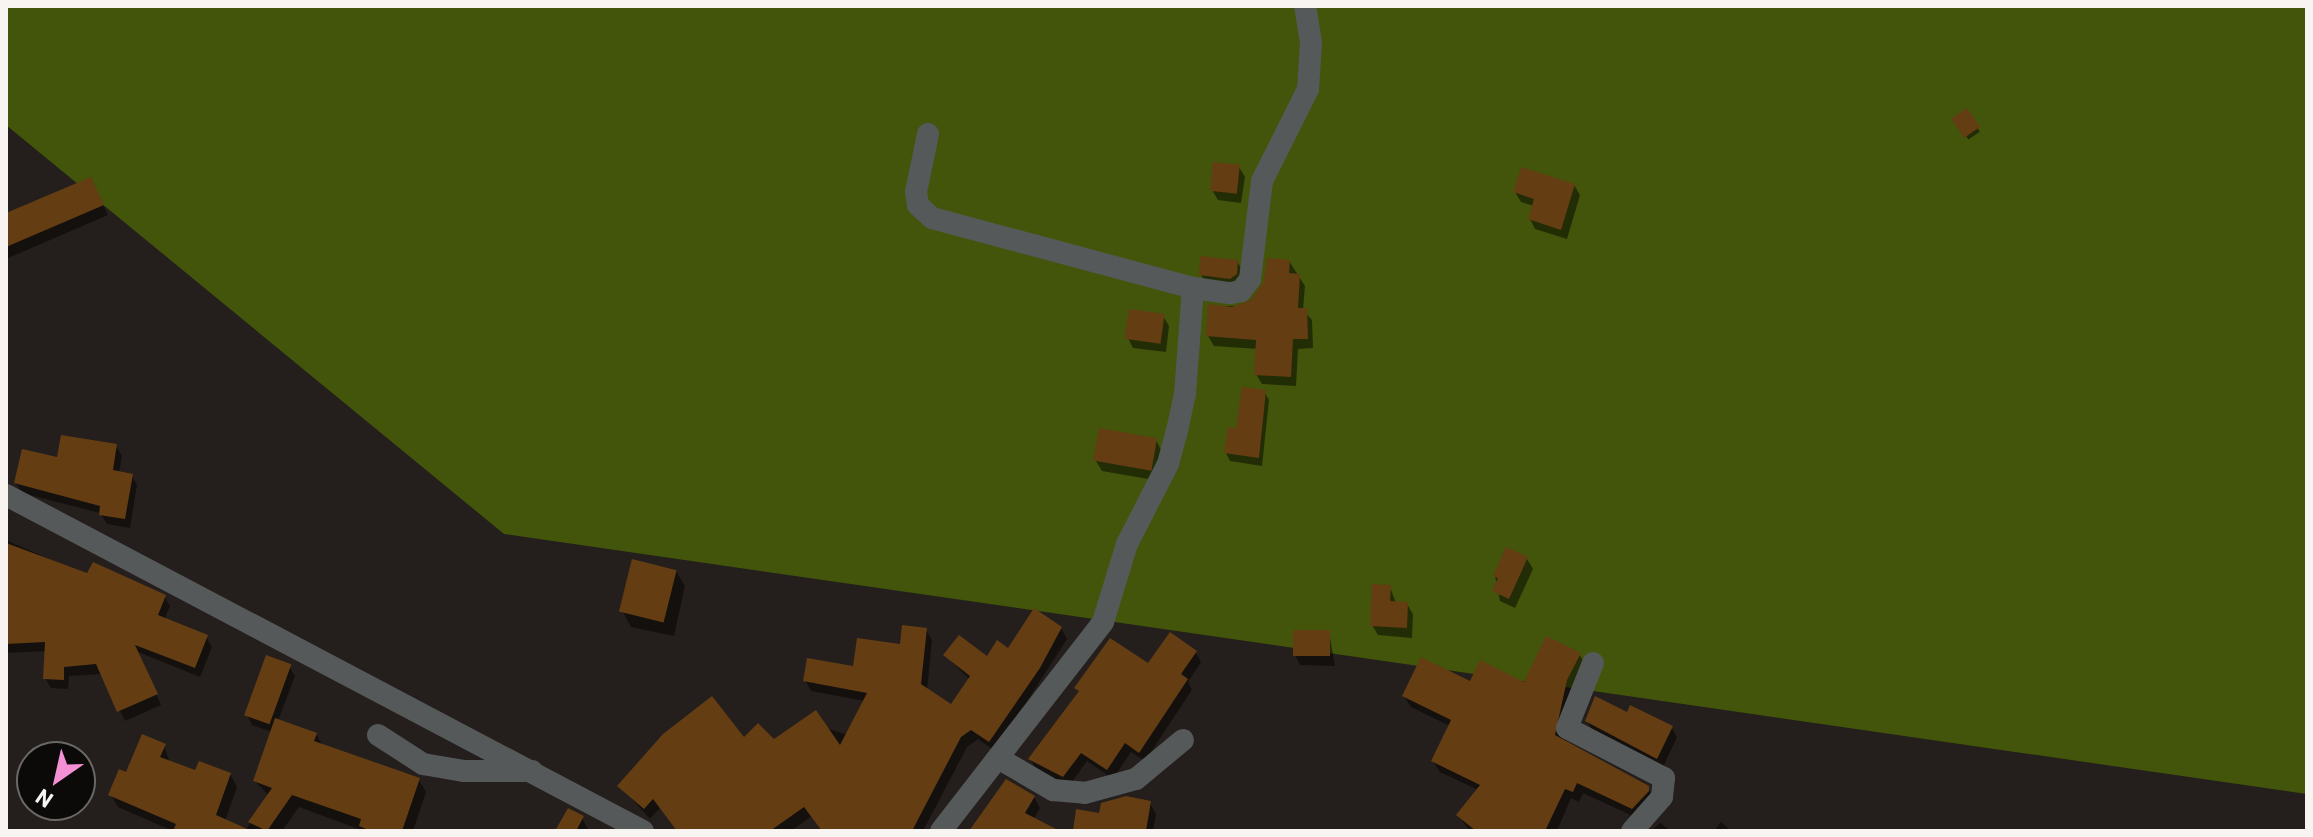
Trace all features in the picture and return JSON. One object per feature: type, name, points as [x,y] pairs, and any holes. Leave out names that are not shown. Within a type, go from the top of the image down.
[{"type":"street","points":[[928,134],[916,192],[918,205],[932,218],[1193,288],[1230,293],[1241,291],[1250,279],[1262,181],[1308,89],[1312,64],[1305,6]]},
{"type":"street","points":[[941,831],[1103,622],[1127,544],[1168,464],[1177,431],[1185,394],[1193,288]]},
{"type":"street","points":[[6,495],[643,831]]},
{"type":"street","points":[[1593,663],[1567,728],[1664,778],[1662,797],[1632,831]]},
{"type":"street","points":[[378,735],[423,764],[464,771],[532,771]]},
{"type":"street","points":[[998,758],[1053,790],[1085,793],[1136,779],[1183,740]]},
{"type":"green space","points":[[6,6],[2307,6],[2307,794],[504,534],[6,125]]},
{"type":"building","points":[[1967,108],[1980,127],[1964,138],[1951,119]]},
{"type":"building","points":[[1213,162],[1240,165],[1237,194],[1210,191]]},
{"type":"building","points":[[1521,167],[1575,184],[1561,230],[1528,219],[1534,199],[1513,192]]},
{"type":"building","points":[[91,177],[104,205],[6,247],[6,213]]},
{"type":"building","points":[[1200,256],[1238,260],[1237,274],[1230,279],[1199,275]]},
{"type":"building","points":[[1267,258],[1290,260],[1289,273],[1300,274],[1298,308],[1307,308],[1308,339],[1293,339],[1291,377],[1254,375],[1256,340],[1206,336],[1208,304],[1232,307],[1251,300],[1264,281]]},
{"type":"building","points":[[1129,309],[1165,314],[1160,344],[1125,339]]},
{"type":"building","points":[[1242,387],[1266,390],[1259,458],[1224,453],[1228,427],[1236,428]]},
{"type":"building","points":[[1099,428],[1157,438],[1151,471],[1093,460]]},
{"type":"building","points":[[61,435],[117,444],[113,470],[133,474],[125,519],[99,515],[100,506],[14,483],[22,449],[57,457]]},
{"type":"building","points":[[6,543],[87,573],[93,562],[166,595],[158,615],[208,635],[195,668],[135,645],[158,694],[117,712],[96,664],[64,667],[64,680],[43,679],[45,642],[6,644]]},
{"type":"building","points":[[1506,547],[1528,557],[1509,599],[1492,591],[1498,578],[1493,576]]},
{"type":"building","points":[[632,559],[677,570],[664,623],[619,611]]},
{"type":"building","points":[[1372,584],[1391,585],[1390,601],[1408,602],[1407,628],[1370,626]]},
{"type":"building","points":[[1034,608],[1062,627],[1040,668],[989,742],[971,730],[961,737],[912,831],[822,831],[804,807],[770,831],[677,831],[653,799],[644,809],[617,786],[663,734],[712,696],[744,737],[758,723],[774,739],[816,710],[840,745],[867,693],[803,681],[807,658],[853,666],[857,638],[900,644],[902,625],[927,628],[921,684],[951,704],[970,676],[943,655],[959,635],[987,656],[997,640],[1008,648]]},
{"type":"building","points":[[1293,630],[1330,630],[1330,656],[1293,656]]},
{"type":"building","points":[[1170,632],[1197,651],[1181,674],[1188,679],[1139,753],[1125,743],[1107,770],[1081,753],[1063,777],[1028,759],[1079,691],[1074,688],[1110,638],[1148,663]]},
{"type":"building","points":[[1546,636],[1581,653],[1567,680],[1555,735],[1649,786],[1649,791],[1632,809],[1577,783],[1573,792],[1565,789],[1545,831],[1476,831],[1456,815],[1480,785],[1431,761],[1451,720],[1402,696],[1421,657],[1470,681],[1480,660],[1524,682]]},
{"type":"building","points":[[266,655],[291,664],[269,724],[244,715]]},
{"type":"building","points":[[1595,696],[1627,712],[1630,705],[1673,726],[1657,759],[1585,721]]},
{"type":"building","points":[[275,718],[317,733],[314,741],[420,778],[402,831],[371,831],[359,826],[361,819],[292,795],[267,831],[248,822],[272,788],[253,781]]},
{"type":"building","points":[[142,734],[166,744],[160,757],[195,770],[199,761],[231,773],[216,815],[252,831],[173,831],[176,824],[108,795],[119,769],[126,772]]},
{"type":"building","points":[[1006,779],[1035,796],[1025,813],[1060,831],[969,831]]},
{"type":"building","points":[[1126,796],[1151,801],[1146,831],[1073,831],[1076,809],[1099,813],[1101,803]]},
{"type":"building","points":[[568,808],[584,816],[576,831],[555,831]]}]
